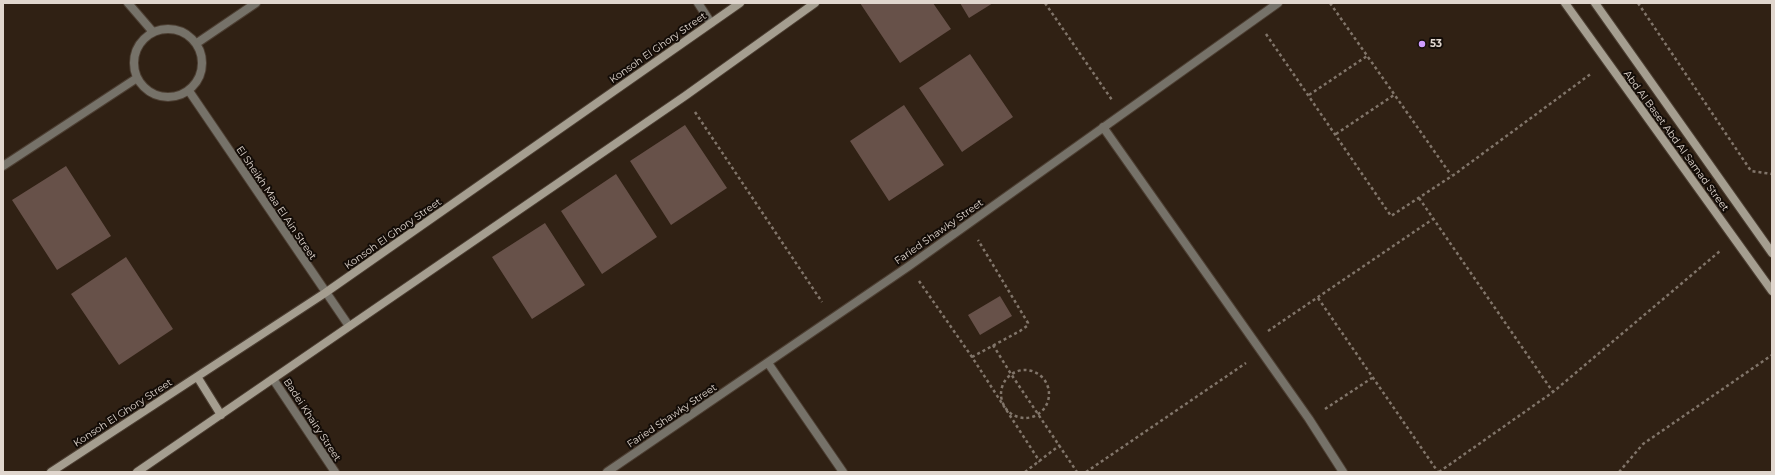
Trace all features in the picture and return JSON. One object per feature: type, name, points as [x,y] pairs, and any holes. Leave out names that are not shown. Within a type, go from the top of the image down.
[{"type":"street","points":[[128,3],[152,32]]},
{"type":"street","points":[[197,43],[256,3]]},
{"type":"street","points":[[698,3],[712,23]]},
{"type":"street","name":"Konsoh El Ghory Street","points":[[51,472],[198,378],[325,293],[740,3]]},
{"type":"street","points":[[137,472],[685,96],[815,3]]},
{"type":"street","name":"Faried Shawky Street","points":[[607,472],[909,266],[1103,126],[1278,3]]},
{"type":"street","name":"Abd Al Baset Abd Al Samad Street","points":[[1565,3],[1772,291]]},
{"type":"street","name":"Abd Al Baset Abd Al Samad Street","points":[[1595,3],[1772,253]]},
{"type":"street","points":[[172,28],[190,36],[197,43],[201,52],[203,63],[196,83],[189,91],[180,95],[160,96],[143,86],[137,78],[134,68],[136,52],[144,38],[152,32],[172,28]]},
{"type":"street","points":[[3,166],[137,78]]},
{"type":"street","name":"El Sheikh Maa El Ain Street","points":[[189,91],[325,293],[349,326]]},
{"type":"street","points":[[1103,126],[1309,420],[1343,472]]},
{"type":"street","points":[[768,363],[843,472]]},
{"type":"street","points":[[198,378],[221,415]]},
{"type":"street","name":"Badei Khairy Street","points":[[273,379],[335,472]]},
{"type":"path","points":[[1045,3],[1122,114]]},
{"type":"path","points":[[1330,3],[1451,175]]},
{"type":"path","points":[[1638,3],[1752,170],[1772,174]]},
{"type":"path","points":[[1256,18],[1392,216],[1451,175],[1455,174],[1607,62]]},
{"type":"path","points":[[1309,95],[1367,56]]},
{"type":"path","points":[[1336,134],[1394,95]]},
{"type":"path","points":[[685,96],[833,319]]},
{"type":"path","points":[[1419,198],[1553,392]]},
{"type":"path","points":[[1254,341],[1433,218]]},
{"type":"path","points":[[968,224],[1028,322],[1027,326],[1020,331],[972,357]]},
{"type":"path","points":[[1318,298],[1438,472],[1553,392],[1734,239]]},
{"type":"path","points":[[909,266],[972,357],[1040,462]]},
{"type":"path","points":[[993,345],[1077,472]]},
{"type":"path","points":[[1086,472],[1092,470],[1261,352]]},
{"type":"path","points":[[1619,472],[1643,444],[1772,355]]},
{"type":"path","points":[[1027,370],[1042,377],[1047,383],[1049,392],[1048,400],[1044,408],[1038,414],[1029,417],[1020,417],[1012,414],[1006,407],[1002,399],[1001,390],[1005,381],[1011,374],[1027,370]]},
{"type":"path","points":[[1309,420],[1372,378]]},
{"type":"path","points":[[1025,472],[1040,462],[1060,445]]},
{"type":"building","points":[[860,3],[933,3],[951,29],[900,63]]},
{"type":"building","points":[[960,3],[993,3],[969,18]]},
{"type":"building","points":[[970,54],[1013,117],[962,152],[919,88]]},
{"type":"building","points":[[904,105],[944,165],[889,201],[850,141]]},
{"type":"building","points":[[685,125],[727,188],[671,225],[630,161]]},
{"type":"building","points":[[66,166],[111,236],[57,270],[12,200]]},
{"type":"building","points":[[616,174],[657,237],[602,274],[561,211]]},
{"type":"building","points":[[545,223],[585,285],[532,319],[492,257]]},
{"type":"building","points":[[126,257],[173,329],[119,365],[71,294]]},
{"type":"building","points":[[1000,296],[1012,316],[980,335],[968,315]]},
{"type":"place","name":"53","points":[[1422,44]]}]
